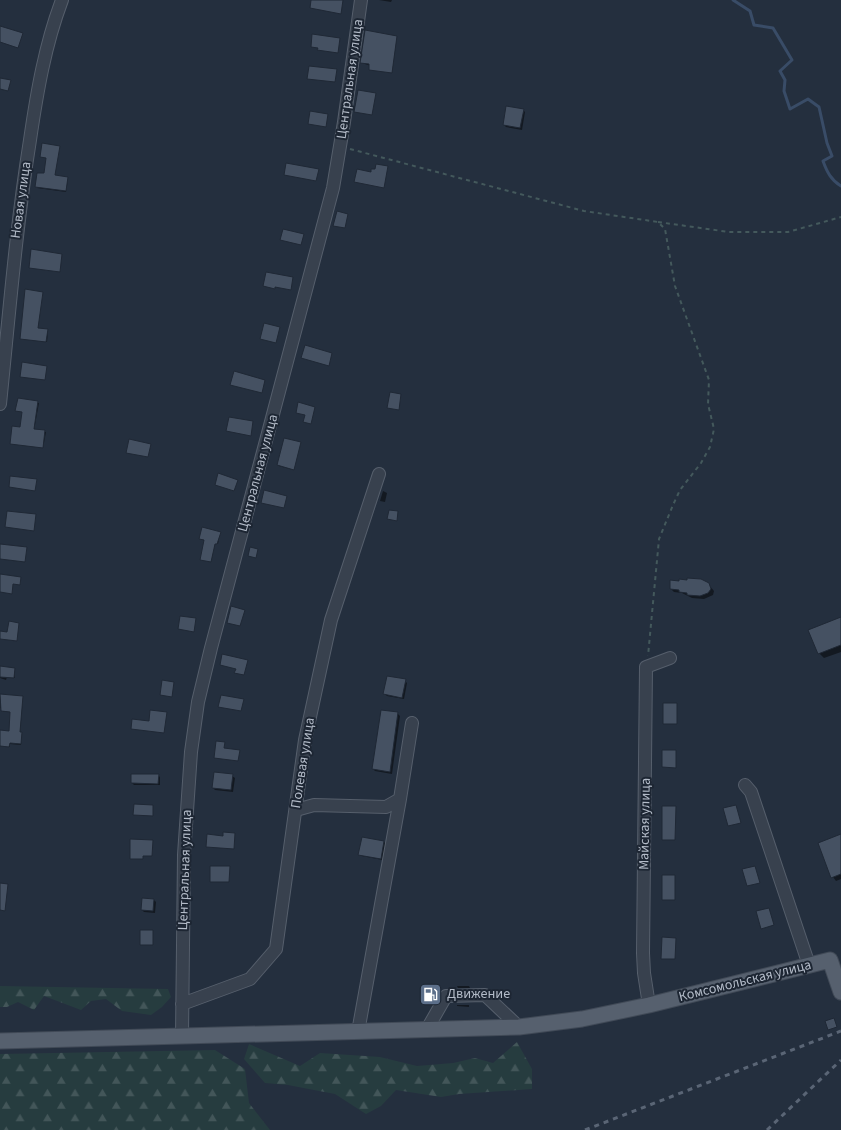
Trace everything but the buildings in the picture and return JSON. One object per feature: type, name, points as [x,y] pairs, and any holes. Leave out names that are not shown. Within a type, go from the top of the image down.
[{"type":"main road","name":"Комсомольская улица","points":[[0,1041],[519,1027],[582,1019],[648,1005],[835,958]]},
{"type":"main road","points":[[835,958],[841,992]]},
{"type":"street","name":"Новая улица","points":[[0,404],[20,198],[40,76],[47,46],[62,0]]},
{"type":"street","name":"Центральная улица","points":[[182,1036],[185,846],[190,752],[198,702],[333,188],[341,146],[361,0]]},
{"type":"street","name":"Полевая улица","points":[[182,1004],[250,979],[276,949],[305,740],[331,620],[379,474]]},
{"type":"street","points":[[646,667],[670,658]]},
{"type":"street","name":"Майская улица","points":[[646,667],[643,953],[648,1005]]},
{"type":"street","points":[[358,1032],[412,723]]},
{"type":"street","points":[[745,785],[751,792],[809,965]]},
{"type":"street","points":[[296,810],[314,804],[386,807],[400,799]]},
{"type":"street","points":[[426,1030],[446,996],[485,994],[519,1027]]},
{"type":"path","points":[[341,146],[584,211],[658,222],[729,232],[788,232],[841,217]]},
{"type":"path","points":[[646,667],[659,539],[680,490],[701,463],[710,447],[714,429],[708,404],[709,380],[675,286],[665,229],[658,222]]},
{"type":"green space","points":[[0,986],[168,989],[171,997],[151,1015],[122,1011],[106,999],[91,1001],[81,1010],[44,996],[34,1010],[18,1002],[7,1007],[0,1007]]},
{"type":"green space","points":[[517,1042],[532,1069],[532,1089],[441,1097],[396,1090],[381,1106],[366,1114],[335,1094],[288,1085],[265,1083],[244,1059],[249,1044],[300,1066],[320,1053],[380,1057],[417,1066],[453,1063],[475,1058],[493,1063]]},
{"type":"green space","points":[[215,1050],[245,1069],[249,1103],[270,1130],[0,1130],[0,1054]]},
{"type":"waterway","points":[[733,0],[750,11],[754,25],[773,28],[792,60],[780,71],[785,80],[784,91],[790,109],[808,99],[819,107],[832,156],[823,161],[830,175],[841,186]]},
{"type":"railway","points":[[585,1130],[841,1031]]},
{"type":"railway","points":[[767,1130],[841,1060]]},
{"type":"place","name":"Движение","points":[[431,994]]}]
